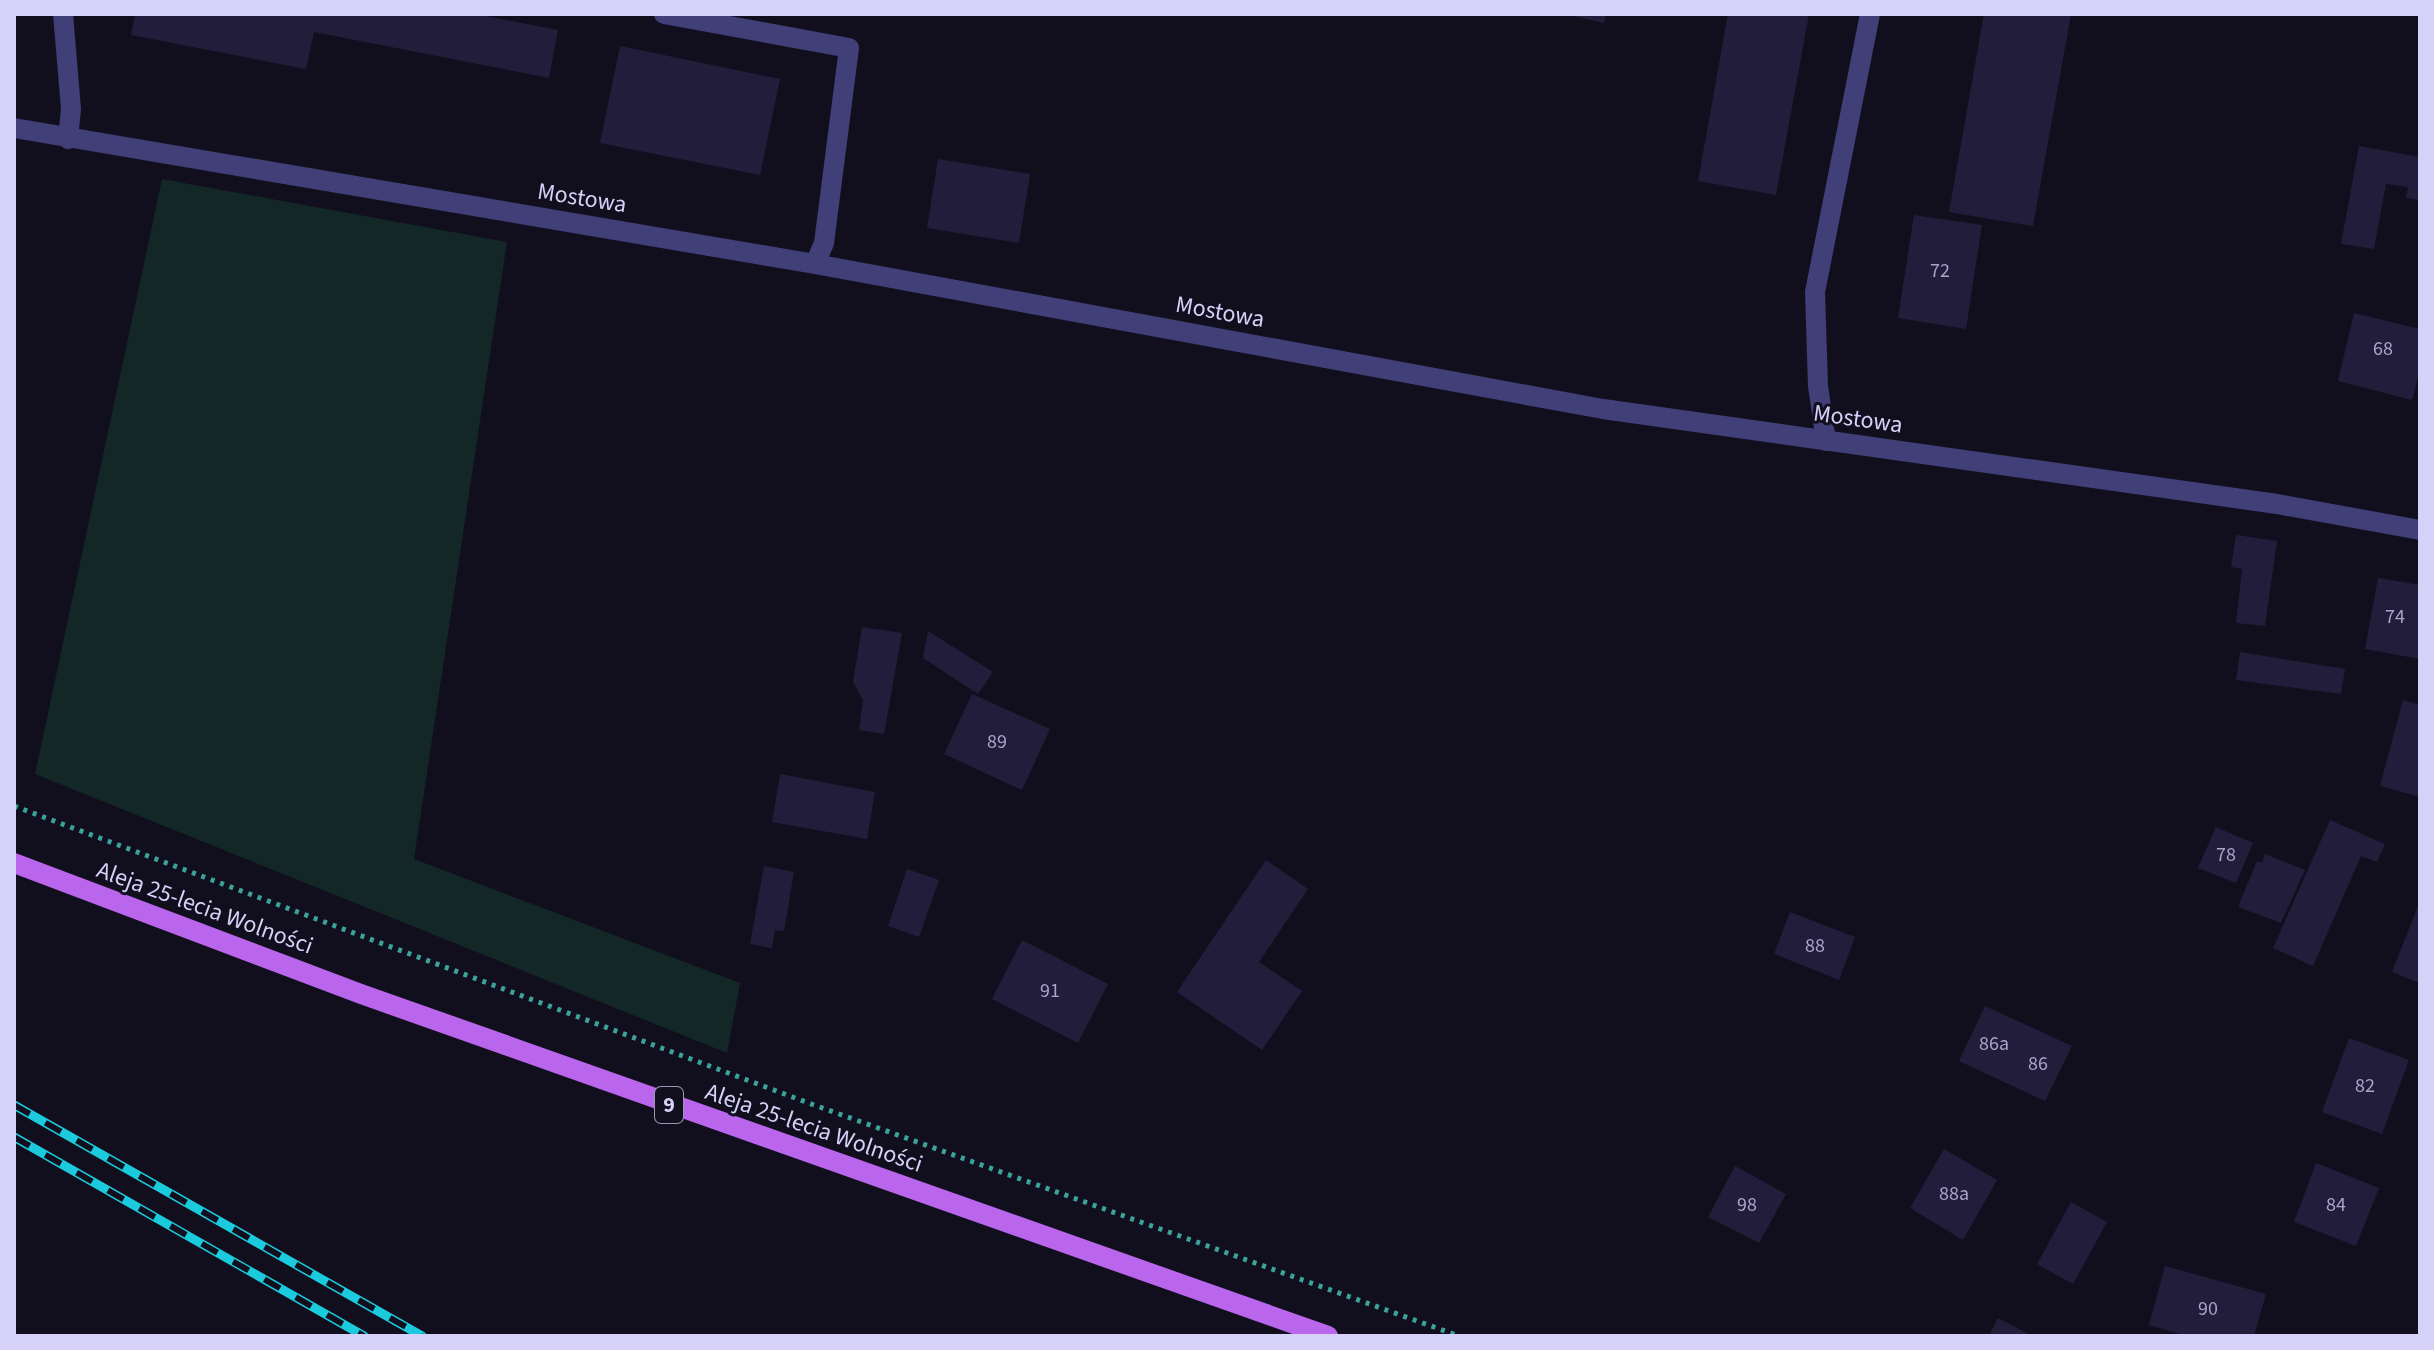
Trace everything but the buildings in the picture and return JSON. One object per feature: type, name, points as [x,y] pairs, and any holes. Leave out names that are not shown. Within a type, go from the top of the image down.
[{"type":"main road","name":"Aleja 25-lecia Wolności","points":[[14,863],[405,1010],[1328,1336]]},
{"type":"street","points":[[63,14],[71,109],[68,139]]},
{"type":"street","points":[[664,14],[849,48],[824,243],[815,264]]},
{"type":"street","points":[[1826,441],[1818,386],[1815,292],[1870,14]]},
{"type":"street","name":"Mostowa","points":[[14,128],[815,264],[1603,409],[2277,504],[2420,530]]},
{"type":"path","points":[[14,806],[799,1100],[1459,1336]]},
{"type":"green space","points":[[162,179],[507,242],[414,859],[740,983],[727,1053],[35,774]]},
{"type":"railway","points":[[14,1105],[422,1336]]},
{"type":"railway","points":[[14,1137],[364,1336]]}]
